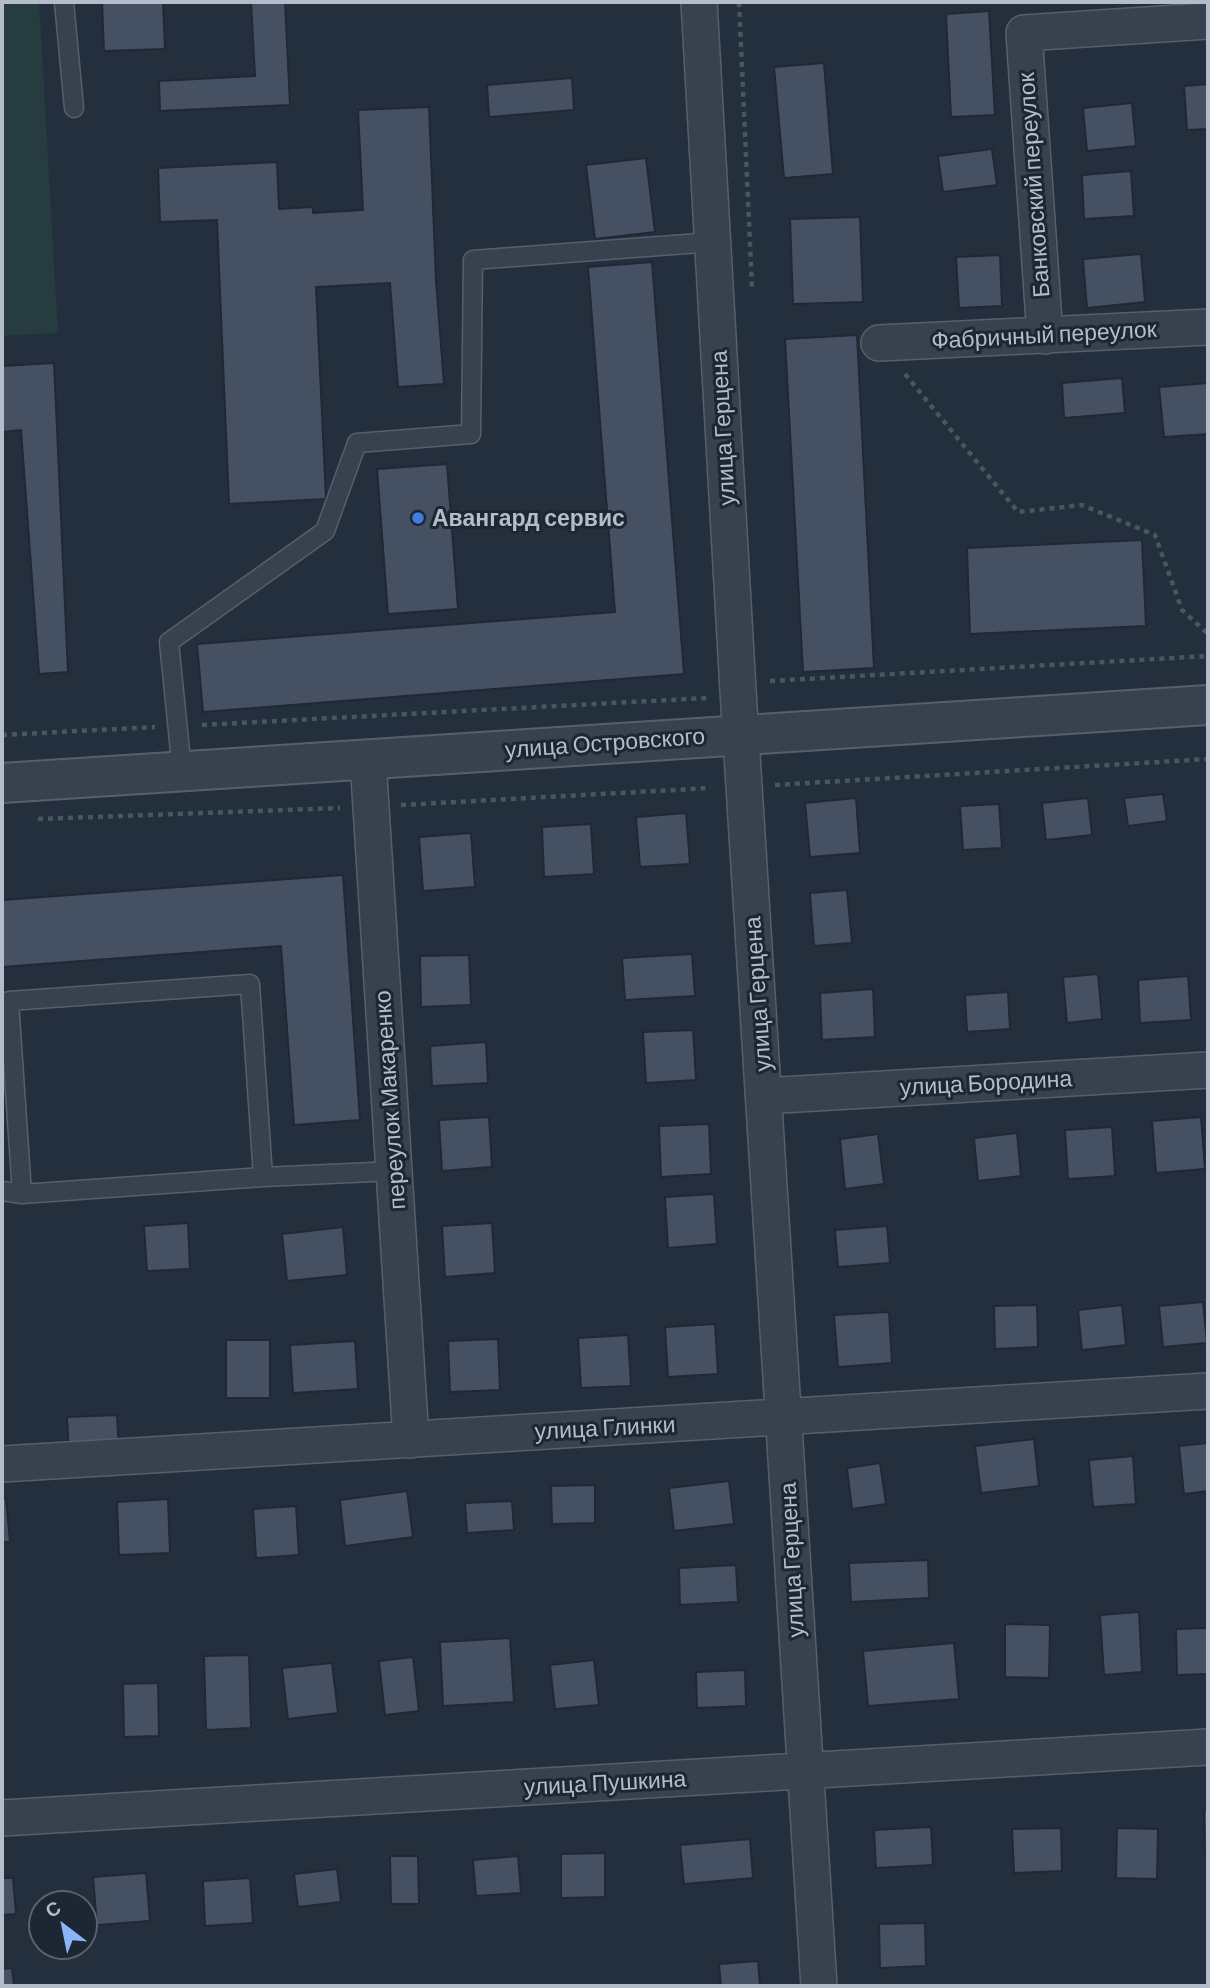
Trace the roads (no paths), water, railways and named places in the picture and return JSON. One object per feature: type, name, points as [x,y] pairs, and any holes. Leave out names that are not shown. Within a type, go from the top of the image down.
[{"type":"street","name":"улица Герцена","points":[[698,2],[819,1986]]},
{"type":"street","name":"Банковский переулок","points":[[1045,336],[1024,33],[1208,21]]},
{"type":"street","name":"Фабричный переулок","points":[[879,343],[1208,327]]},
{"type":"street","name":"улица Островского","points":[[2,783],[742,733],[1208,705]]},
{"type":"street","name":"переулок Макаренко","points":[[368,760],[411,1440]]},
{"type":"street","name":"улица Бородина","points":[[764,1096],[1208,1070]]},
{"type":"street","name":"улица Глинки","points":[[2,1464],[1208,1391]]},
{"type":"street","name":"улица Пушкина","points":[[2,1818],[1208,1747]]},
{"type":"lane","points":[[64,2],[74,108]]},
{"type":"lane","points":[[182,771],[169,642],[325,531],[358,443],[471,434],[473,260],[713,242]]},
{"type":"lane","points":[[22,1194],[9,1001],[250,984],[263,1177]]},
{"type":"lane","points":[[2,1191],[22,1194],[263,1177],[395,1171]]},
{"type":"place","name":"Авангард сервис","points":[[418,518]]}]
